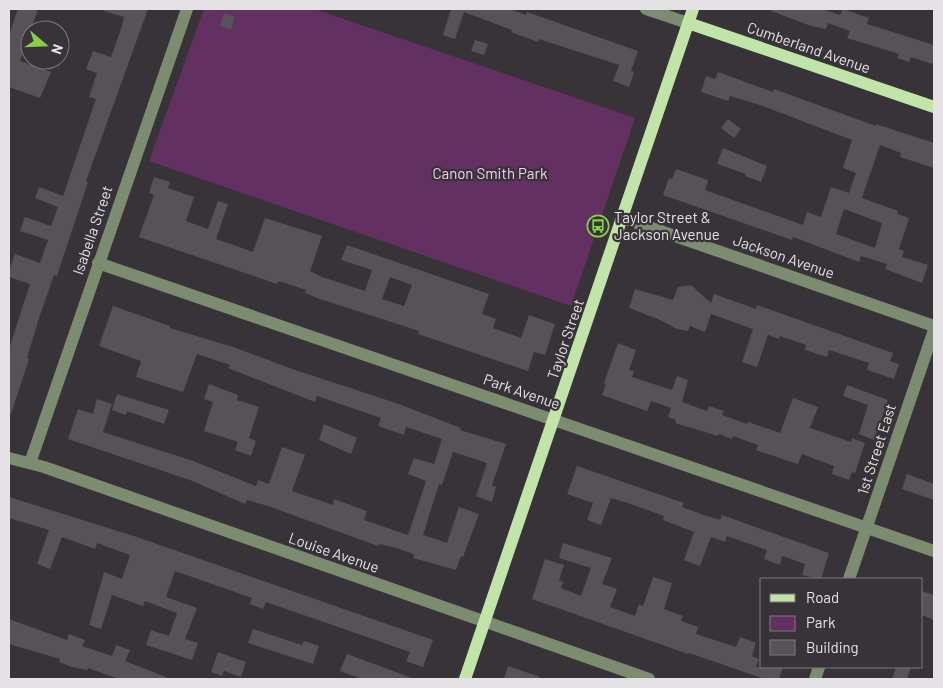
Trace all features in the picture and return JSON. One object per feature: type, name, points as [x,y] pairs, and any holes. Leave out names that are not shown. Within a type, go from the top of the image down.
[{"type":"main road","name":"Taylor Street","points":[[465,679],[693,9]]},
{"type":"main road","name":"Cumberland Avenue","points":[[688,23],[934,107]]},
{"type":"street","name":"Isabella Street","points":[[30,463],[187,9]]},
{"type":"street","name":"Cumberland Avenue","points":[[646,9],[688,23]]},
{"type":"street","name":"Jackson Avenue","points":[[623,218],[934,326]]},
{"type":"street","name":"Park Avenue","points":[[98,263],[934,551]]},
{"type":"street","name":"1st Street East","points":[[850,578],[934,330]]},
{"type":"street","name":"Louise Avenue","points":[[9,458],[30,463],[649,679]]},
{"type":"green space","name":"Canon Smith Park","points":[[204,9],[314,9],[635,118],[571,306],[149,161]]},
{"type":"building","points":[[18,9],[38,9],[34,20],[20,20],[20,70],[45,70],[51,72],[40,98],[9,87],[9,35]]},
{"type":"building","points":[[104,9],[148,9],[86,181],[88,182],[57,276],[54,275],[40,315],[27,358],[29,359],[11,414],[9,413],[9,349],[30,284],[9,277],[9,271],[15,254],[40,263],[48,240],[20,231],[25,217],[51,226],[58,207],[35,198],[39,187],[63,196],[96,99],[89,97],[97,73],[86,69],[93,51],[111,57],[124,17],[104,11]]},
{"type":"building","points":[[451,9],[509,9],[526,15],[527,12],[638,51],[631,71],[634,72],[629,87],[613,81],[619,65],[539,39],[538,42],[464,12],[455,39],[443,35]]},
{"type":"building","points":[[771,9],[822,9],[840,15],[843,9],[869,18],[867,24],[934,45],[934,58],[932,64],[911,57],[909,62],[897,58],[899,54],[847,38],[850,31],[828,23],[826,29],[811,26],[771,11]]},
{"type":"building","points":[[224,13],[235,17],[231,30],[220,26]]},
{"type":"building","points":[[475,40],[488,44],[484,55],[471,51]]},
{"type":"building","points":[[718,72],[773,92],[774,89],[876,126],[876,124],[934,143],[934,168],[900,157],[901,153],[880,145],[862,198],[898,211],[897,214],[909,218],[899,249],[904,251],[902,257],[928,265],[922,283],[885,269],[887,264],[861,256],[859,262],[793,237],[792,240],[663,195],[669,178],[672,179],[676,169],[708,180],[705,190],[803,225],[807,212],[821,217],[831,187],[849,193],[856,173],[843,168],[852,140],[760,105],[730,96],[728,101],[701,92],[706,76],[715,79]],"holes":[[[844,209],[882,223],[875,248],[836,234]]]},
{"type":"building","points":[[728,119],[741,129],[734,138],[721,128]]},
{"type":"building","points":[[723,148],[767,166],[761,182],[745,176],[746,174],[717,164]]},
{"type":"building","points":[[154,177],[170,182],[168,188],[194,197],[186,221],[208,229],[218,201],[228,204],[216,239],[253,252],[265,218],[322,236],[310,271],[322,277],[365,291],[372,270],[341,260],[347,245],[489,294],[482,314],[496,319],[493,328],[521,338],[529,315],[555,324],[545,355],[534,352],[528,371],[418,334],[419,331],[320,299],[305,293],[306,290],[279,281],[277,284],[139,237],[154,195],[149,193]],"holes":[[[390,277],[412,285],[404,306],[382,299]]]},
{"type":"building","points":[[691,285],[711,303],[714,294],[756,309],[757,305],[893,353],[890,361],[899,364],[894,379],[867,370],[869,363],[829,350],[827,357],[805,350],[806,345],[780,336],[779,339],[768,335],[757,367],[742,362],[753,329],[711,314],[705,332],[690,326],[688,331],[677,329],[658,319],[629,308],[635,289],[673,300],[678,287]]},
{"type":"building","points":[[113,306],[170,326],[170,328],[233,347],[295,370],[396,403],[461,428],[460,430],[506,444],[492,485],[496,487],[492,502],[476,496],[487,463],[453,452],[442,485],[439,484],[423,535],[447,543],[459,507],[479,514],[463,557],[461,556],[456,570],[413,558],[414,554],[393,547],[379,544],[378,546],[268,506],[247,500],[245,504],[190,480],[68,439],[78,409],[93,414],[97,399],[112,404],[103,432],[193,461],[256,486],[258,480],[269,484],[282,447],[305,455],[292,491],[333,505],[334,499],[367,511],[364,520],[408,535],[426,481],[408,474],[414,458],[434,464],[442,439],[406,427],[404,435],[378,426],[381,418],[317,396],[315,402],[228,368],[230,365],[197,354],[183,392],[136,377],[141,361],[99,346]]},
{"type":"building","points":[[618,343],[636,350],[629,370],[634,371],[632,377],[672,390],[677,376],[688,380],[682,402],[707,411],[709,406],[724,411],[722,415],[747,424],[748,422],[780,433],[793,398],[818,407],[810,428],[851,442],[852,438],[865,443],[855,473],[852,472],[849,480],[832,474],[834,466],[802,454],[798,464],[756,450],[758,445],[733,436],[732,439],[719,434],[718,436],[675,423],[676,420],[668,417],[671,408],[651,401],[647,411],[602,395],[606,384],[604,383]]},
{"type":"building","points":[[209,384],[238,395],[237,400],[259,407],[249,438],[256,441],[251,456],[235,450],[238,442],[204,431],[213,402],[204,399]]},
{"type":"building","points":[[847,385],[888,400],[874,440],[859,434],[868,405],[843,396]]},
{"type":"building","points":[[117,394],[169,410],[164,424],[127,411],[126,415],[112,410]]},
{"type":"building","points":[[324,424],[357,438],[351,454],[319,440]]},
{"type":"building","points":[[577,466],[684,503],[682,507],[704,515],[720,520],[722,515],[829,553],[821,578],[816,578],[802,575],[805,564],[782,556],[780,565],[764,559],[767,550],[727,536],[725,542],[711,537],[700,566],[684,560],[694,532],[663,520],[664,516],[611,498],[601,525],[587,520],[593,503],[567,494]]},
{"type":"building","points":[[907,474],[934,484],[934,500],[902,489]]},
{"type":"building","points":[[9,497],[137,537],[433,640],[423,667],[406,661],[410,652],[266,602],[263,609],[250,604],[252,598],[175,571],[166,597],[197,608],[185,639],[198,643],[192,660],[146,645],[151,630],[169,636],[177,613],[145,601],[143,606],[112,595],[101,629],[89,625],[104,572],[122,579],[130,555],[97,543],[95,549],[62,537],[50,569],[37,564],[49,530],[9,518]]},
{"type":"building","points":[[563,543],[612,558],[602,584],[617,589],[610,607],[635,616],[639,604],[643,606],[653,577],[672,583],[664,609],[683,616],[681,621],[698,627],[696,634],[736,647],[740,637],[756,643],[752,656],[759,659],[756,667],[783,668],[779,679],[765,679],[532,599],[545,559],[564,565],[559,580],[563,582],[561,588],[581,596],[591,568],[559,558]]},
{"type":"building","points":[[923,591],[934,595],[934,620],[923,615]]},
{"type":"building","points":[[9,619],[67,640],[69,634],[85,640],[82,646],[112,656],[116,645],[130,650],[125,661],[171,679],[119,679],[88,668],[87,670],[72,667],[59,662],[60,659],[9,644]]},
{"type":"building","points":[[253,629],[302,645],[304,641],[319,646],[313,664],[248,643]]},
{"type":"building","points":[[218,652],[246,662],[241,677],[224,671],[222,676],[211,672]]},
{"type":"building","points":[[347,654],[412,679],[362,679],[340,671]]},
{"type":"building","points":[[508,666],[540,677],[540,679],[504,679]]},
{"type":"building","points":[[896,668],[911,668],[907,679],[892,679]]},
{"type":"place","name":"Taylor Street & Jackson Avenue","points":[[598,226]]}]
